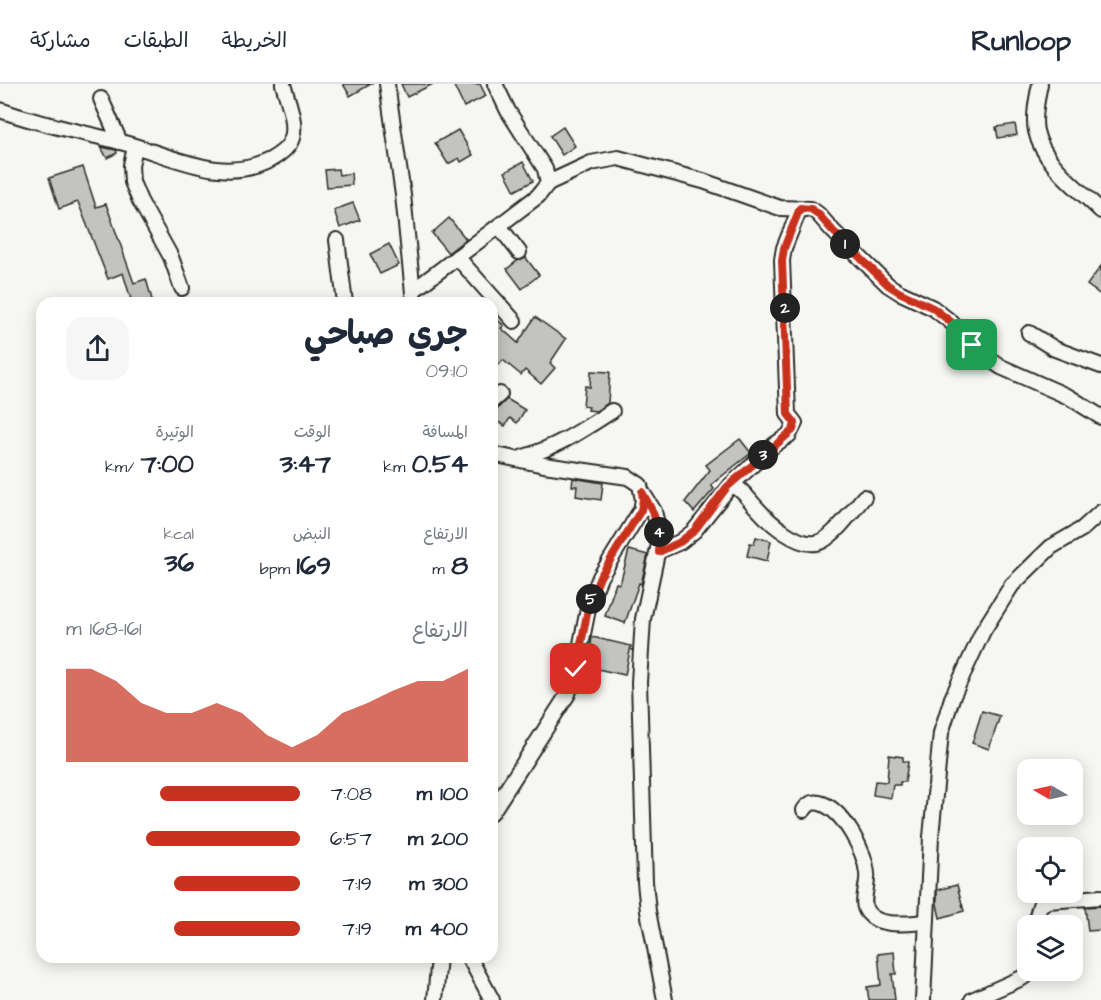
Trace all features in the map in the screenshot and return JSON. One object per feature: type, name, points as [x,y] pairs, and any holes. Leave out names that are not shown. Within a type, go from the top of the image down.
[{"type":"street","points":[[0,110],[35,123],[120,142],[218,170],[236,170],[267,162],[280,154],[292,137],[293,124],[283,84]]},
{"type":"street","points":[[387,84],[414,296]]},
{"type":"street","points":[[495,84],[508,111],[545,169],[548,183]]},
{"type":"street","points":[[1040,84],[1035,128],[1039,141],[1055,166],[1101,210]]},
{"type":"street","points":[[101,99],[120,142]]},
{"type":"street","points":[[135,147],[131,165],[132,182],[171,257],[182,288]]},
{"type":"street","points":[[414,296],[457,257],[538,196],[548,183],[591,163],[618,158],[703,181],[780,208],[811,209],[888,285],[933,308],[989,359],[1001,367],[1069,397],[1101,417]]},
{"type":"street","points":[[659,552],[680,542],[694,531],[731,485],[774,445],[789,435],[795,423],[788,414],[782,261],[784,248],[800,208]]},
{"type":"street","points":[[499,226],[519,252]]},
{"type":"street","points":[[337,240],[344,297]]},
{"type":"street","points":[[457,257],[493,297]]},
{"type":"street","points":[[498,303],[514,321]]},
{"type":"street","points":[[1029,333],[1055,349],[1101,366]]},
{"type":"street","points":[[516,460],[548,450],[612,411]]},
{"type":"street","points":[[498,456],[628,477],[640,485],[643,500],[641,510],[600,577],[589,604],[576,669],[567,694],[498,803]]},
{"type":"street","points":[[731,485],[740,490],[768,521],[789,535],[813,543],[825,539],[864,497]]},
{"type":"street","points":[[642,492],[654,512],[659,552],[643,620],[639,682],[645,882],[648,911],[665,1000]]},
{"type":"street","points":[[923,1000],[931,837],[942,733],[952,698],[983,631],[1012,585],[1051,547],[1082,529],[1101,512]]},
{"type":"street","points":[[804,810],[807,804],[812,802],[824,804],[840,816],[855,839],[866,864],[868,875],[864,902],[869,915],[880,922],[926,922]]},
{"type":"street","points":[[1037,915],[1040,905],[1048,901],[1101,897]]},
{"type":"street","points":[[435,1000],[438,963]]},
{"type":"street","points":[[472,963],[492,1000]]},
{"type":"street","points":[[972,1000],[1017,980]]},
{"type":"building","points":[[343,84],[371,84],[350,96]]},
{"type":"building","points":[[401,84],[433,84],[407,97]]},
{"type":"building","points":[[453,84],[480,84],[486,96],[464,107]]},
{"type":"building","points":[[1015,124],[1017,135],[998,138],[996,127]]},
{"type":"building","points":[[563,127],[575,146],[562,155],[550,136]]},
{"type":"building","points":[[458,130],[473,155],[461,162],[459,158],[448,164],[435,143]]},
{"type":"building","points":[[101,147],[116,150],[117,153],[107,158]]},
{"type":"building","points":[[523,162],[533,181],[515,191],[505,172]]},
{"type":"building","points":[[83,167],[96,207],[106,204],[134,283],[146,279],[151,297],[130,297],[123,273],[108,279],[78,202],[59,209],[49,178]]},
{"type":"building","points":[[338,169],[339,175],[351,173],[352,185],[327,187],[325,170]]},
{"type":"building","points":[[353,203],[360,220],[340,228],[334,210]]},
{"type":"building","points":[[449,218],[466,239],[448,253],[432,233]]},
{"type":"building","points":[[389,244],[399,265],[380,274],[370,254]]},
{"type":"building","points":[[526,258],[539,275],[522,289],[507,269],[517,261]]},
{"type":"building","points":[[1101,266],[1101,295],[1087,285]]},
{"type":"building","points":[[535,317],[566,339],[550,363],[555,368],[541,384],[525,370],[521,375],[503,360],[499,365],[498,320],[504,326],[501,328],[518,343]]},
{"type":"building","points":[[591,371],[610,372],[608,403],[596,411],[588,410],[589,407],[583,406],[585,386],[590,387]]},
{"type":"building","points":[[507,399],[525,410],[517,423],[510,418],[505,426],[498,422],[499,407]]},
{"type":"building","points":[[740,439],[751,453],[711,485],[714,489],[694,512],[685,502],[710,470],[706,465]]},
{"type":"building","points":[[573,478],[603,483],[601,500],[576,496],[577,486],[572,486]]},
{"type":"building","points":[[756,537],[771,541],[767,561],[747,556],[750,543],[754,544]]},
{"type":"building","points":[[629,550],[648,555],[641,584],[639,583],[625,623],[605,616],[616,583],[620,584]]},
{"type":"building","points":[[592,637],[631,646],[625,675],[588,667]]},
{"type":"building","points":[[982,711],[1000,716],[989,749],[972,743]]},
{"type":"building","points":[[889,755],[903,757],[903,761],[908,762],[905,782],[893,785],[891,798],[873,795],[875,781],[887,782]]},
{"type":"building","points":[[957,885],[964,911],[940,918],[937,890]]},
{"type":"building","points":[[1101,906],[1101,930],[1088,931],[1085,907]]},
{"type":"building","points":[[894,952],[896,974],[892,974],[895,1000],[869,1000],[867,987],[881,985],[878,954]]},
{"type":"route","points":[[576,669],[589,604],[600,577],[641,510],[642,492],[654,512],[659,535],[659,552],[672,547],[694,531],[727,487],[793,430],[795,423],[788,414],[782,261],[784,248],[800,208],[811,209],[818,214],[888,285],[933,308],[951,322],[972,345]]}]
